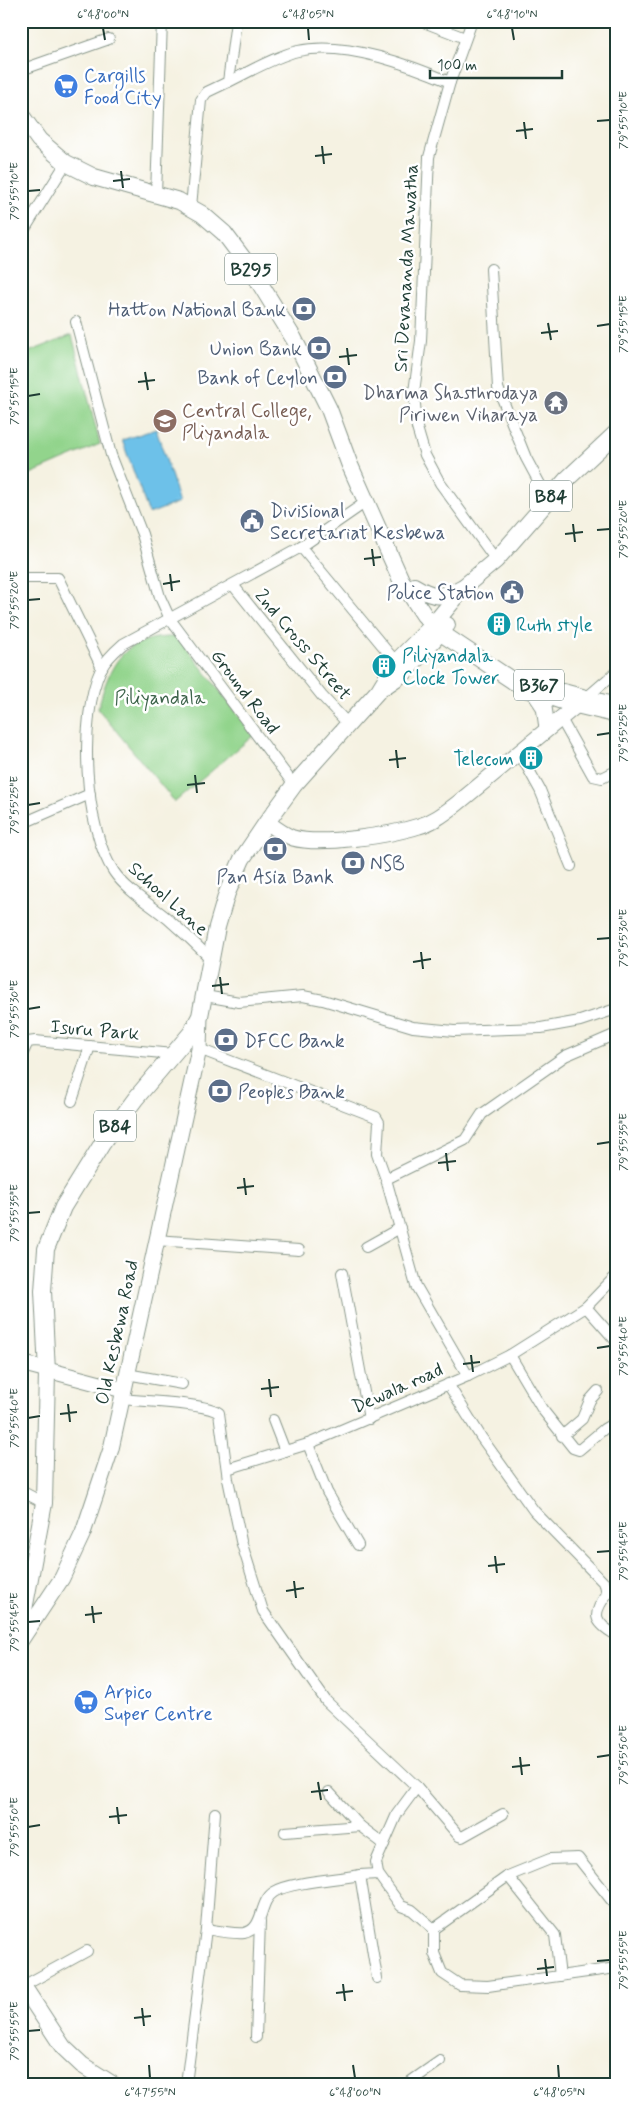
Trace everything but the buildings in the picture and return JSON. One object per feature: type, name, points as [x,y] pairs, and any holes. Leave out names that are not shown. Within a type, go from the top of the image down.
[{"type":"main road","name":"B295","points":[[21,115],[39,140],[66,163],[94,177],[191,207],[224,233],[279,312],[328,409],[376,526],[401,580],[440,625]]},
{"type":"main road","name":"B84","points":[[379,690],[404,673],[440,625],[466,585],[493,562],[567,478],[616,434]]},
{"type":"main road","name":"B295","points":[[376,526],[440,625]]},
{"type":"main road","name":"B84","points":[[21,1626],[44,1504],[47,1372],[43,1291],[46,1249],[51,1234],[63,1207],[102,1144],[136,1098],[174,1054],[200,1016],[206,996],[217,926],[227,893],[242,859],[294,786],[379,690],[396,662],[440,625],[484,577],[493,562]]},
{"type":"main road","points":[[414,586],[428,595],[439,596],[450,594],[466,585]]},
{"type":"main road","name":"B367","points":[[440,625],[517,684],[534,692],[616,706]]},
{"type":"main road","name":"B367","points":[[440,625],[533,683],[580,701]]},
{"type":"main road","points":[[22,1985],[63,2047],[82,2065],[112,2084]]},
{"type":"street","points":[[156,195],[162,21]]},
{"type":"street","points":[[228,82],[236,21]]},
{"type":"street","points":[[421,21],[465,38]]},
{"type":"street","name":"Sri Devananda Mawatha","points":[[472,21],[450,82],[429,158],[428,220],[421,341],[414,392],[414,411],[426,455],[438,479],[493,562]]},
{"type":"street","points":[[21,70],[109,39]]},
{"type":"street","points":[[191,207],[201,100],[207,92],[297,51],[327,47],[350,50],[430,73],[450,82]]},
{"type":"street","points":[[21,235],[66,163]]},
{"type":"street","points":[[491,269],[498,388],[526,458],[548,499]]},
{"type":"street","name":"Ground Road","points":[[76,322],[111,455],[142,534],[160,597],[170,619],[294,786]]},
{"type":"street","name":"School Lane","points":[[212,960],[170,920],[122,882],[113,871],[102,851],[90,794],[86,748],[89,706],[102,668],[111,654],[123,644],[300,547],[366,502]]},
{"type":"street","points":[[300,547],[396,662]]},
{"type":"street","points":[[21,578],[58,578],[87,641],[102,668]]},
{"type":"street","name":"2nd Cross Street","points":[[233,585],[322,696],[349,725]]},
{"type":"street","points":[[267,822],[292,838],[306,840],[338,839],[420,826],[448,811],[616,672]]},
{"type":"street","points":[[534,692],[544,706],[546,728]]},
{"type":"street","name":"B367","points":[[580,701],[616,714]]},
{"type":"street","points":[[560,717],[593,776],[602,778],[616,771]]},
{"type":"street","points":[[519,752],[540,790],[571,866]]},
{"type":"street","points":[[21,824],[90,794]]},
{"type":"street","points":[[206,996],[239,1002],[303,996],[413,1027],[454,1031],[541,1028],[580,1021],[616,1009]]},
{"type":"street","name":"Old Kesbewa Road","points":[[21,1640],[62,1578],[83,1533],[111,1448],[199,1049],[200,1016]]},
{"type":"street","points":[[386,1179],[465,1140],[482,1114],[565,1056],[616,1034]]},
{"type":"street","name":"Isuru Park","points":[[21,1057],[28,1042],[35,1041],[174,1054]]},
{"type":"street","points":[[72,1101],[90,1046]]},
{"type":"street","points":[[199,1049],[376,1117],[379,1122],[377,1154],[386,1179],[416,1286],[468,1376]]},
{"type":"street","points":[[366,1247],[400,1228]]},
{"type":"street","points":[[156,1240],[299,1250]]},
{"type":"street","points":[[342,1273],[369,1419]]},
{"type":"street","name":"Dewala road","points":[[228,1469],[308,1444],[468,1376],[510,1355],[586,1306],[616,1276]]},
{"type":"street","points":[[586,1306],[616,1341]]},
{"type":"street","points":[[510,1355],[542,1409],[573,1448],[579,1450],[604,1429],[616,1422]]},
{"type":"street","points":[[21,1363],[47,1372],[84,1378],[122,1395],[216,1410],[220,1418],[241,1541],[263,1611],[326,1701],[416,1787],[458,1836],[462,1838],[503,1814]]},
{"type":"street","points":[[127,1374],[182,1384]]},
{"type":"street","points":[[448,1384],[481,1437],[534,1511],[605,1584],[607,1594],[597,1608],[596,1615],[604,1628],[616,1635]]},
{"type":"street","points":[[562,1436],[585,1415],[590,1400],[598,1391]]},
{"type":"street","points":[[272,1420],[285,1451]]},
{"type":"street","points":[[308,1444],[327,1492],[358,1545]]},
{"type":"street","points":[[21,1491],[44,1504]]},
{"type":"street","points":[[416,1787],[398,1814],[376,1862],[378,1874],[401,1906],[412,1910],[434,1928]]},
{"type":"street","points":[[329,1792],[360,1826],[384,1844]]},
{"type":"street","points":[[186,2084],[206,1929],[215,1813]]},
{"type":"street","points":[[285,1832],[360,1826]]},
{"type":"street","points":[[434,1928],[508,1876],[550,1859],[578,1858],[616,1906]]},
{"type":"street","points":[[256,2037],[260,1920],[262,1906],[272,1892],[286,1887],[378,1874]]},
{"type":"street","points":[[360,1876],[377,1978]]},
{"type":"street","points":[[508,1876],[555,1935],[560,1976]]},
{"type":"street","points":[[206,1929],[242,1933],[252,1930],[260,1920]]},
{"type":"street","points":[[434,1928],[434,1953],[442,1973],[460,1985],[488,1986],[616,1968]]},
{"type":"street","points":[[22,1985],[87,1951]]},
{"type":"street","points":[[407,2084],[440,2061]]},
{"type":"green space","points":[[72,335],[100,444],[21,478],[21,355]]},
{"type":"green space","name":"Piliyandala","points":[[178,637],[254,735],[175,802],[98,709],[108,678],[114,665],[122,655],[144,641]]},
{"type":"water","points":[[156,429],[180,502],[149,514],[122,440]]},
{"type":"place","name":"Cargills Food City","points":[[66,86]]},
{"type":"place","name":"Hatton National Bank","points":[[304,309]]},
{"type":"place","name":"Union Bank","points":[[319,348]]},
{"type":"place","name":"Bank of Ceylon","points":[[335,377]]},
{"type":"place","name":"Dharma Shasthrodaya Piriwen Viharaya","points":[[556,403]]},
{"type":"place","name":"Central College, Pliyandala","points":[[165,421]]},
{"type":"place","name":"Divisional Secretariat Kesbewa","points":[[252,521]]},
{"type":"place","name":"Police Station","points":[[512,592]]},
{"type":"place","name":"Ruth style","points":[[499,624]]},
{"type":"place","name":"Piliyandala Clock Tower","points":[[384,666]]},
{"type":"place","name":"Telecom","points":[[531,758]]},
{"type":"place","name":"Pan Asia Bank","points":[[275,849]]},
{"type":"place","name":"NSB","points":[[353,863]]},
{"type":"place","name":"DFCC Bank","points":[[226,1040]]},
{"type":"place","name":"Peoples Bank","points":[[220,1091]]},
{"type":"place","name":"Arpico Super Centre","points":[[86,1702]]}]
